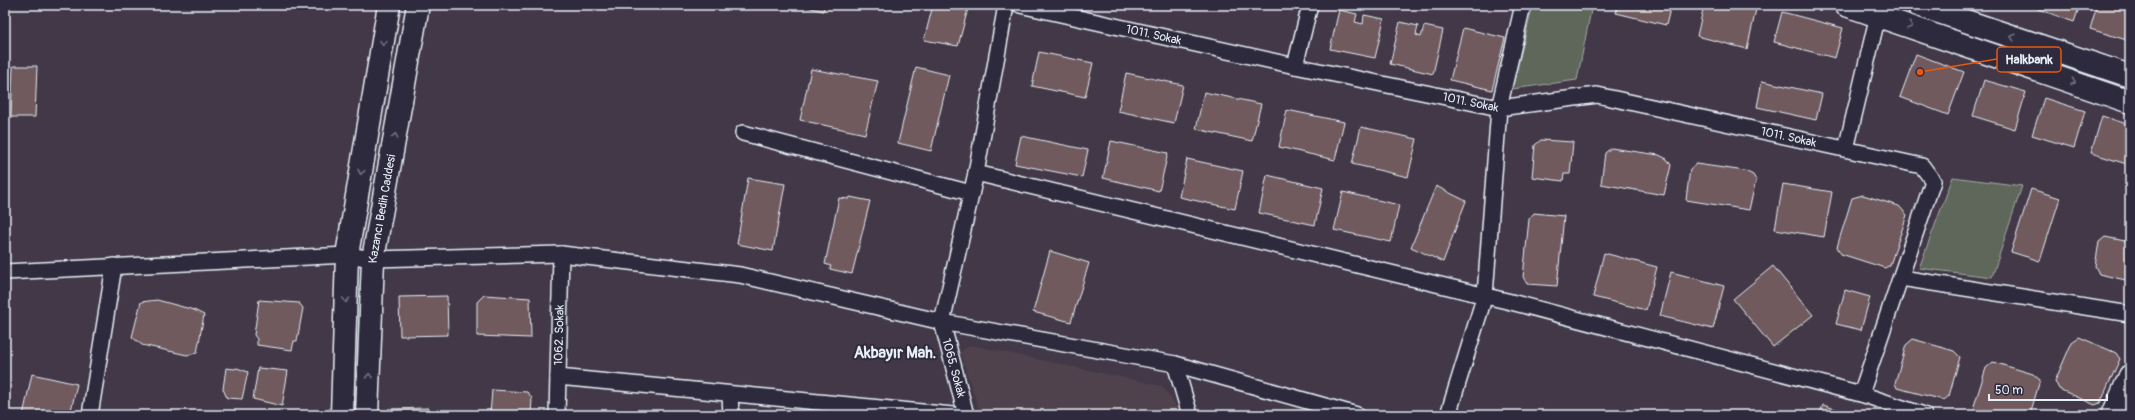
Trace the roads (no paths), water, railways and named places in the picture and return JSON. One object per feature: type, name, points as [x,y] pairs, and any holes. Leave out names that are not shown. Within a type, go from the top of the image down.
[{"type":"main road","points":[[342,415],[347,255],[389,5]]},
{"type":"main road","name":"Kazancı Bedih Caddesi","points":[[367,415],[373,258],[418,5]]},
{"type":"main road","points":[[1846,5],[1878,14],[2130,102]]},
{"type":"main road","points":[[1918,5],[2130,76]]},
{"type":"main road","points":[[2113,415],[2130,376]]},
{"type":"street","points":[[942,322],[976,173],[1006,5]]},
{"type":"street","name":"1011. Sokak","points":[[1020,5],[1295,66],[1499,108],[1597,95],[1922,166],[1933,181],[1901,278]]},
{"type":"street","points":[[1295,66],[1310,5]]},
{"type":"street","points":[[1448,415],[1485,295],[1499,108],[1523,5]]},
{"type":"street","points":[[1846,149],[1878,14]]},
{"type":"street","points":[[743,132],[971,193]]},
{"type":"street","points":[[976,173],[1485,295],[1861,394],[1924,415]]},
{"type":"street","points":[[5,272],[347,255],[373,258],[561,254],[740,275],[942,322],[1175,364],[1357,415]]},
{"type":"street","name":"1062. Sokak","points":[[557,415],[561,254]]},
{"type":"street","points":[[90,415],[114,266]]},
{"type":"street","points":[[1861,394],[1901,278],[2130,314]]},
{"type":"street","name":"1065. Sokak","points":[[942,322],[966,415]]},
{"type":"street","points":[[1175,364],[1190,415]]},
{"type":"street","points":[[558,377],[953,415]]},
{"type":"street","points":[[730,394],[730,415]]},
{"type":"place","name":"Halkbank","points":[[1920,72]]},
{"type":"district","name":"Akbayır Mah.","points":[[895,352]]}]
